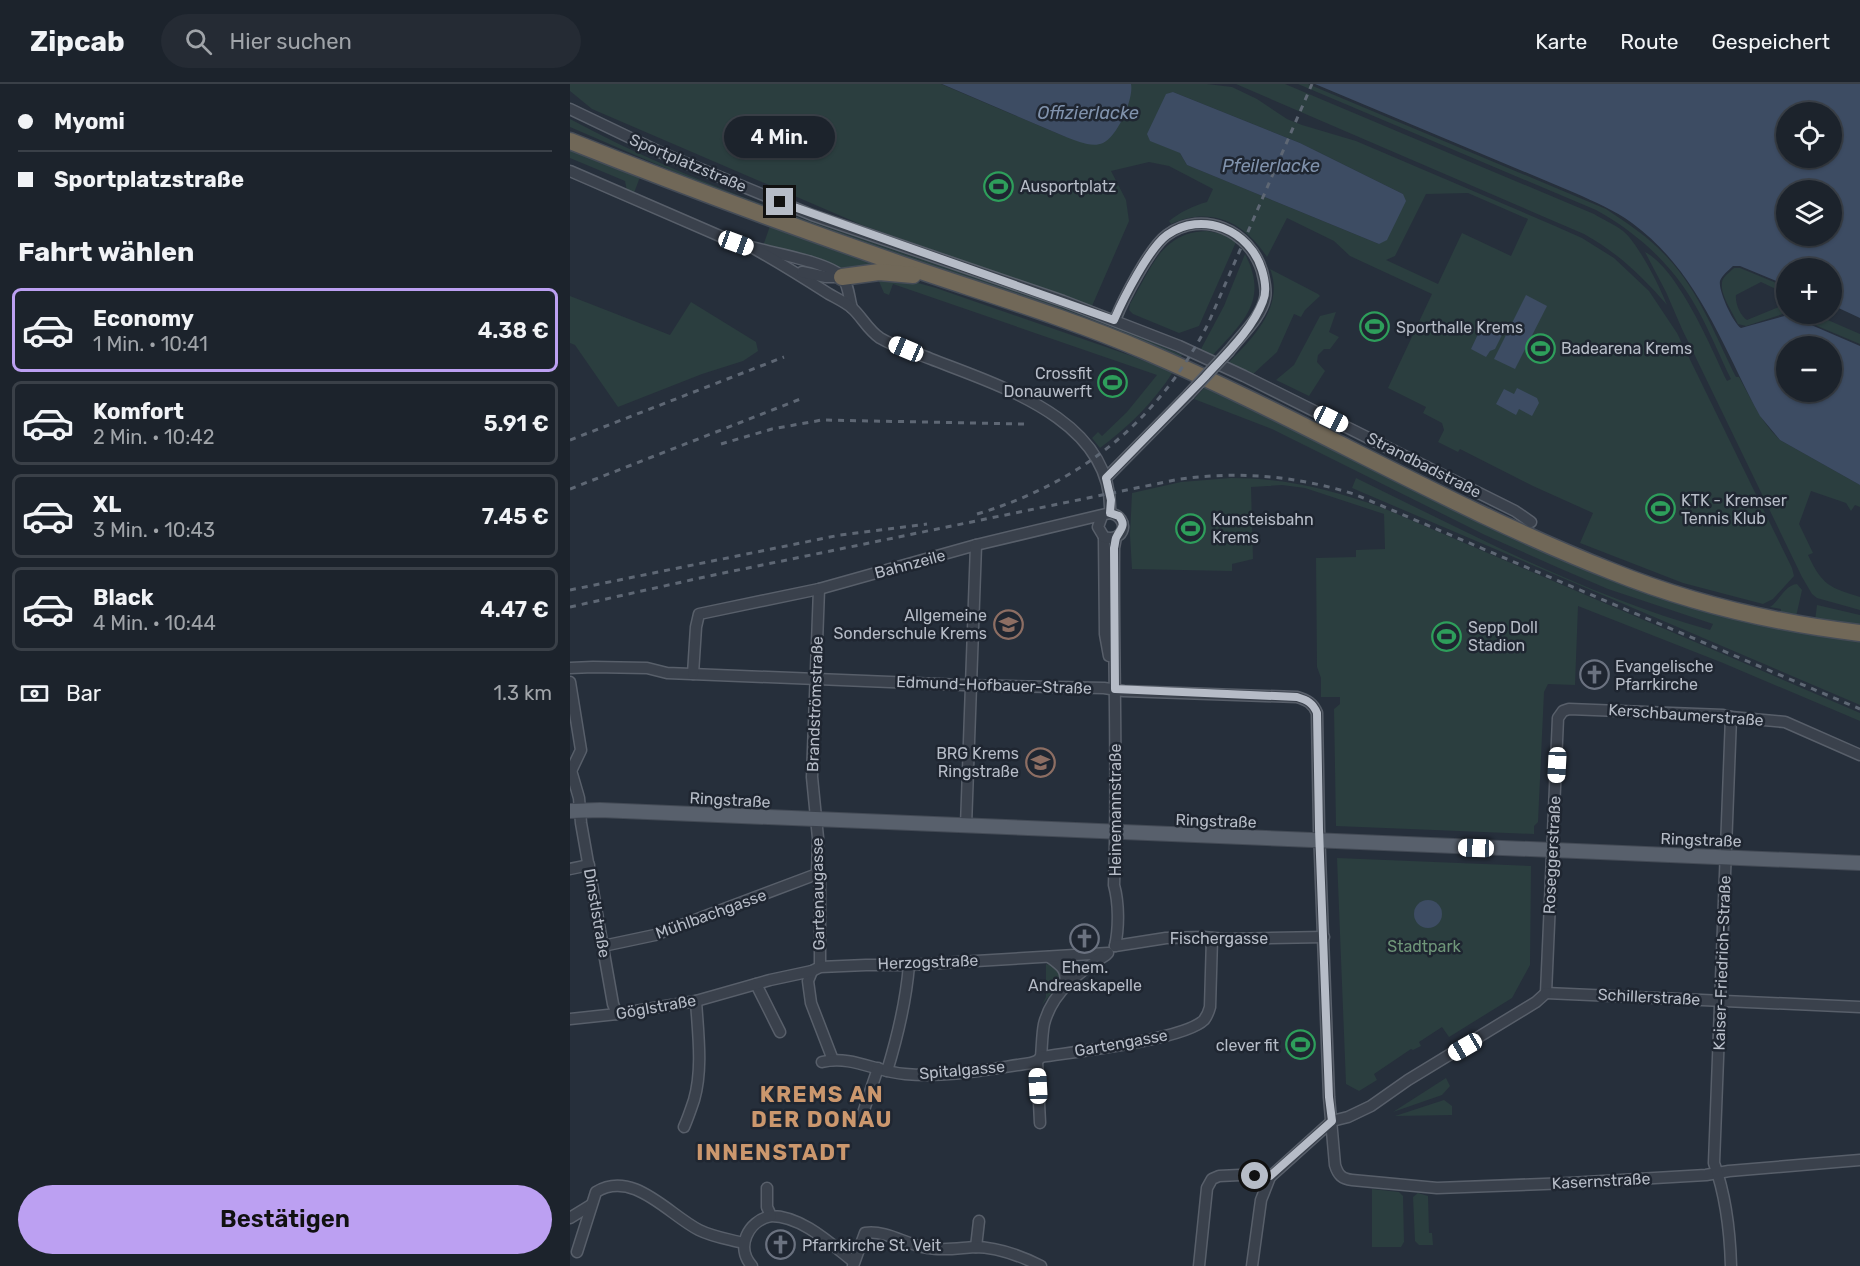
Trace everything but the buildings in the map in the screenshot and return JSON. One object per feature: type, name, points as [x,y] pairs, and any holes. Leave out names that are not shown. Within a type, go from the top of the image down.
[{"type":"highway","points":[[570,135],[596,152]]},
{"type":"highway","points":[[570,141],[760,214],[1091,330],[1166,360],[1537,540],[1612,572],[1695,600],[1766,618],[1860,633]]},
{"type":"highway","points":[[842,277],[879,272],[940,278]]},
{"type":"main road","name":"Ringstraße","points":[[575,811],[816,820],[965,820],[1115,833],[1860,863]]},
{"type":"street","name":"Sportplatzstraße","points":[[570,109],[664,154],[812,215],[1114,320]]},
{"type":"street","points":[[570,171],[755,249],[790,268],[852,308],[881,338],[996,385],[1059,417],[1083,439],[1099,462],[1106,478],[1111,500],[1106,515],[1098,527],[1104,537],[1116,537],[1123,530],[1119,516],[1106,515]]},
{"type":"street","points":[[1106,478],[1229,351],[1256,317],[1265,298],[1265,280],[1260,264],[1250,246],[1225,228],[1191,225],[1167,235],[1157,244],[1114,320]]},
{"type":"street","points":[[755,249],[820,264],[833,270],[842,277],[848,289],[852,308]]},
{"type":"street","points":[[790,268],[826,277],[842,277]]},
{"type":"street","name":"Strandbadstraße","points":[[1114,320],[1244,376],[1511,509],[1531,522]]},
{"type":"street","name":"Bahnzeile","points":[[693,674],[699,614],[819,589],[976,545],[1106,515]]},
{"type":"street","name":"Heinemannstraße","points":[[1104,537],[1105,634],[1114,673]]},
{"type":"street","name":"Heinemannstraße","points":[[1111,950],[1117,937],[1114,885],[1114,557],[1116,537]]},
{"type":"street","points":[[965,820],[976,545]]},
{"type":"street","name":"Brandströmstraße","points":[[816,820],[812,777],[819,589]]},
{"type":"street","name":"Edmund-Hofbauer-Straße","points":[[570,668],[647,668],[667,673],[816,680],[1297,697],[1314,705],[1317,713],[1320,842]]},
{"type":"street","points":[[570,682],[581,750],[571,768]]},
{"type":"street","name":"Kerschbaumerstraße","points":[[1558,718],[1566,709],[1578,709],[1723,715],[1785,722],[1860,755]]},
{"type":"street","name":"Kaiser-Friedrich-Straße","points":[[1731,717],[1714,1163],[1730,1232],[1731,1266]]},
{"type":"street","name":"Roseggerstraße","points":[[1546,993],[1558,718]]},
{"type":"street","name":"Dinstlstraße","points":[[571,768],[575,811],[589,865],[613,1004],[617,1014]]},
{"type":"street","name":"Gartenaugasse","points":[[816,820],[817,874],[821,891],[816,969],[808,981],[808,990],[828,1061]]},
{"type":"street","points":[[1320,842],[1329,1097],[1332,1121]]},
{"type":"street","points":[[570,868],[589,865]]},
{"type":"street","name":"Mühlbachgasse","points":[[603,946],[655,935],[817,874]]},
{"type":"street","name":"Fischergasse","points":[[1049,957],[1111,950],[1166,938],[1324,937]]},
{"type":"street","name":"Gartengasse","points":[[1039,1059],[1164,1036],[1195,1026],[1203,1020],[1210,1007],[1212,938]]},
{"type":"street","points":[[1040,1123],[1039,1059],[1047,1014],[1064,988],[1088,966],[1111,950]]},
{"type":"street","points":[[1049,957],[1065,970],[1067,975],[1064,988]]},
{"type":"street","name":"Herzogstraße","points":[[756,984],[816,969],[866,964],[909,965],[1049,957]]},
{"type":"street","points":[[860,1122],[902,1021],[909,965]]},
{"type":"street","points":[[756,984],[780,1032]]},
{"type":"street","name":"Göglstraße","points":[[570,1018],[617,1014],[696,1001],[756,984]]},
{"type":"street","points":[[1252,1266],[1261,1200],[1270,1176],[1332,1121],[1348,1117],[1371,1106],[1408,1080],[1536,1002],[1546,993]]},
{"type":"street","name":"Schillerstraße","points":[[1546,993],[1860,1007]]},
{"type":"street","points":[[684,1127],[694,1100],[698,1073],[699,1042],[696,1001]]},
{"type":"street","name":"Spitalgasse","points":[[828,1061],[850,1061],[902,1074],[941,1075],[984,1070],[1039,1059]]},
{"type":"street","name":"Kasernstraße","points":[[1332,1121],[1335,1165],[1337,1173],[1342,1177],[1352,1180],[1437,1188],[1569,1183],[1860,1160]]},
{"type":"street","points":[[1199,1266],[1205,1198],[1212,1179],[1220,1176],[1240,1175]]},
{"type":"street","points":[[1255,1176],[1270,1176]]},
{"type":"street","points":[[577,1252],[596,1192],[608,1186],[618,1185],[631,1188],[660,1203],[698,1230],[743,1243]]},
{"type":"street","points":[[767,1188],[767,1207],[771,1216]]},
{"type":"street","points":[[570,1218],[591,1205]]},
{"type":"street","points":[[752,1266],[743,1253],[743,1243],[756,1224],[771,1216],[789,1219],[821,1236],[854,1264],[865,1233],[890,1235],[926,1248],[975,1247],[1022,1257],[1041,1266]]},
{"type":"street","points":[[975,1247],[979,1221]]},
{"type":"green space","points":[[570,84],[941,84],[1066,137],[1131,84],[1207,84],[1232,87],[1257,99],[1287,119],[1356,141],[1582,238],[1614,258],[1649,291],[1677,333],[1794,576],[1773,599],[1763,604],[1683,583],[1580,543],[1593,513],[1460,449],[1458,452],[1438,442],[1444,430],[1442,423],[1423,413],[1426,407],[1388,388],[1432,294],[1350,256],[1334,241],[1287,218],[1267,257],[1248,235],[1237,226],[1225,221],[1213,217],[1200,217],[1171,224],[1169,221],[1178,215],[1207,202],[1213,189],[1169,166],[1149,162],[1111,171],[1126,200],[1129,221],[1092,306],[862,225],[592,109],[570,91]],"holes":[[[1173,92],[1300,143],[1403,194],[1379,244],[1187,165],[1180,153]],[[1468,193],[1528,219],[1511,256],[1462,233],[1438,284],[1386,260],[1395,256],[1426,194]]]},
{"type":"green space","points":[[1236,84],[1285,84],[1594,214],[1629,237],[1648,266],[1667,305],[1629,266],[1584,234]]},
{"type":"green space","points":[[1298,84],[1308,84],[1606,209],[1638,231],[1660,250],[1678,270],[1698,299],[1736,377],[1739,377],[1767,426],[1780,440],[1860,485],[1860,507],[1855,505],[1851,511],[1846,503],[1811,491],[1799,524],[1813,553],[1808,555],[1818,573],[1834,588],[1860,597],[1860,610],[1817,598],[1802,577],[1645,252],[1657,261],[1681,291],[1703,330],[1727,381],[1731,379],[1686,290],[1652,250],[1625,228],[1596,210]]},
{"type":"green space","points":[[570,119],[719,188],[1029,296],[1182,355],[1180,359],[716,190],[570,127]]},
{"type":"green space","points":[[570,149],[640,177],[634,193],[627,191],[625,181],[570,158]]},
{"type":"green space","points":[[770,226],[879,265],[842,271],[831,263],[763,246]]},
{"type":"green space","points":[[1207,231],[1222,234],[1236,242],[1199,326],[1179,333],[1133,314],[1129,310],[1130,304],[1159,255],[1179,238],[1191,233]]},
{"type":"green space","points":[[1245,254],[1252,270],[1254,297],[1243,320],[1213,355],[1201,349],[1224,306]]},
{"type":"green space","points":[[1734,268],[1740,268],[1776,283],[1776,289],[1761,282],[1736,295],[1736,302],[1747,320],[1776,308],[1776,316],[1746,326],[1738,324],[1722,288],[1726,275]]},
{"type":"green space","points":[[1270,269],[1320,296],[1301,317],[1294,314],[1277,352],[1252,375],[1228,363],[1256,332],[1270,309],[1273,283]]},
{"type":"green space","points":[[878,279],[911,281],[936,288],[1173,372],[1158,394],[1140,413],[1100,448],[1092,438],[1098,432],[1102,436],[1127,412],[1157,375],[893,284],[889,295],[884,293]]},
{"type":"green space","points":[[570,296],[670,335],[691,302],[756,342],[758,351],[743,361],[702,374],[618,407],[575,345],[570,343]]},
{"type":"green space","points":[[1336,312],[1329,332],[1339,337],[1330,349],[1324,349],[1318,355],[1317,362],[1325,371],[1309,396],[1276,380],[1294,365],[1320,316]]},
{"type":"green space","points":[[1813,324],[1837,324],[1860,334],[1860,344]]},
{"type":"green space","points":[[1206,386],[1534,545],[1860,640],[1860,705],[1352,488],[1356,478],[1574,582],[1664,616],[1710,630],[1713,624],[1608,589],[1559,568],[1485,535],[1272,429],[1194,399]]},
{"type":"green space","points":[[1231,478],[1270,480],[1308,486],[1383,508],[1860,713],[1860,721],[1723,663],[1578,606],[1575,685],[1548,684],[1544,692],[1538,822],[1534,826],[1534,834],[1336,826],[1334,709],[1340,704],[1340,697],[1321,697],[1321,678],[1317,667],[1316,558],[1356,557],[1356,550],[1385,549],[1384,514],[1305,488],[1282,485],[1251,487],[1253,559],[1232,564],[1232,571],[1132,569],[1130,535],[1132,493],[1181,482]]},
{"type":"green space","points":[[1797,584],[1802,590],[1796,617],[1780,614],[1781,609],[1770,607],[1789,587]]},
{"type":"green space","points":[[1817,605],[1860,615],[1860,627],[1815,621]]},
{"type":"green space","name":"Stadtpark","points":[[1337,858],[1531,866],[1530,965],[1512,998],[1449,1037],[1442,1027],[1419,1042],[1421,1046],[1411,1049],[1374,1074],[1377,1080],[1359,1091],[1346,1084]]},
{"type":"green space","points":[[1046,964],[1058,967],[1062,980],[1042,1005],[1046,997]]},
{"type":"green space","points":[[1446,1078],[1450,1086],[1442,1095],[1393,1112]]},
{"type":"green space","points":[[1444,1100],[1452,1106],[1452,1115],[1395,1116]]},
{"type":"green space","points":[[1372,1189],[1399,1192],[1403,1196],[1404,1242],[1401,1247],[1372,1247]]},
{"type":"green space","points":[[1418,1193],[1428,1196],[1429,1233],[1432,1233],[1433,1245],[1419,1245],[1415,1241],[1413,1197]]},
{"type":"water","name":"Offizierlacke","points":[[942,84],[1131,84],[1131,90],[1124,116],[1114,133],[1103,143],[1094,145],[1066,137]]},
{"type":"water","points":[[1315,84],[1860,84],[1860,318],[1842,310],[1842,258],[1776,258],[1776,281],[1740,266],[1733,266],[1722,277],[1720,285],[1730,313],[1741,328],[1776,318],[1776,324],[1809,324],[1837,336],[1776,336],[1776,402],[1842,402],[1842,338],[1860,346],[1860,485],[1780,440],[1760,416],[1721,338],[1692,287],[1655,242],[1632,223],[1611,210]]},
{"type":"water","name":"Pfeilerlacke","points":[[1173,92],[1300,143],[1403,194],[1406,201],[1387,240],[1379,244],[1187,165],[1180,153],[1150,141],[1147,134],[1166,94]]},
{"type":"water","points":[[1526,295],[1547,306],[1515,369],[1494,359]]},
{"type":"water","points":[[1489,329],[1502,335],[1495,349],[1490,351],[1486,357],[1471,349],[1479,332],[1487,332]]},
{"type":"water","points":[[1517,388],[1537,398],[1539,403],[1532,416],[1519,409],[1516,415],[1496,404],[1504,389],[1514,394]]},
{"type":"water","points":[[1428,900],[1438,904],[1442,914],[1438,924],[1428,928],[1418,924],[1414,914],[1418,904]]},
{"type":"railway","points":[[977,514],[1015,501],[1083,466],[1113,444],[1140,419],[1165,390],[1188,359],[1208,324],[1312,84]]},
{"type":"railway","points":[[570,440],[784,357]]},
{"type":"railway","points":[[570,489],[803,398]]},
{"type":"railway","points":[[721,444],[772,429],[822,420],[1024,424]]},
{"type":"railway","points":[[570,607],[1180,479],[1247,475],[1290,479],[1354,494],[1860,709]]},
{"type":"railway","points":[[570,590],[840,535],[927,524]]},
{"type":"place","name":"Ausportplatz","points":[[999,186]]},
{"type":"place","name":"Sporthalle Krems","points":[[1375,327]]},
{"type":"place","name":"Badearena Krems","points":[[1540,348]]},
{"type":"place","name":"Crossfit Donauwerft","points":[[1113,382]]},
{"type":"place","name":"KTK - Kremser Tennis Klub","points":[[1660,509]]},
{"type":"place","name":"Kunsteisbahn Krems","points":[[1191,528]]},
{"type":"place","name":"Allgemeine Sonderschule Krems","points":[[1008,624]]},
{"type":"place","name":"Sepp Doll Stadion","points":[[1447,636]]},
{"type":"place","name":"Evangelische Pfarrkirche","points":[[1594,675]]},
{"type":"place","name":"BRG Krems Ringstraße","points":[[1040,762]]},
{"type":"place","name":"Ehem. Andreaskapelle","points":[[1085,939]]},
{"type":"place","name":"clever fit","points":[[1300,1045]]},
{"type":"place","name":"Pfarrkirche St. Veit","points":[[781,1245]]},
{"type":"district","name":"KREMS AN DER DONAU","points":[[822,1106]]},
{"type":"district","name":"INNENSTADT","points":[[774,1152]]},
{"type":"route","points":[[780,202],[834,223],[1114,320],[1157,244],[1167,235],[1191,225],[1225,228],[1250,246],[1260,264],[1265,280],[1265,298],[1256,317],[1229,351],[1106,478],[1111,500],[1110,513],[1119,516],[1123,525],[1123,530],[1116,537],[1114,548],[1115,689],[1297,697],[1314,705],[1317,713],[1319,829],[1329,1097],[1332,1121],[1284,1166],[1270,1176],[1255,1176]]}]
